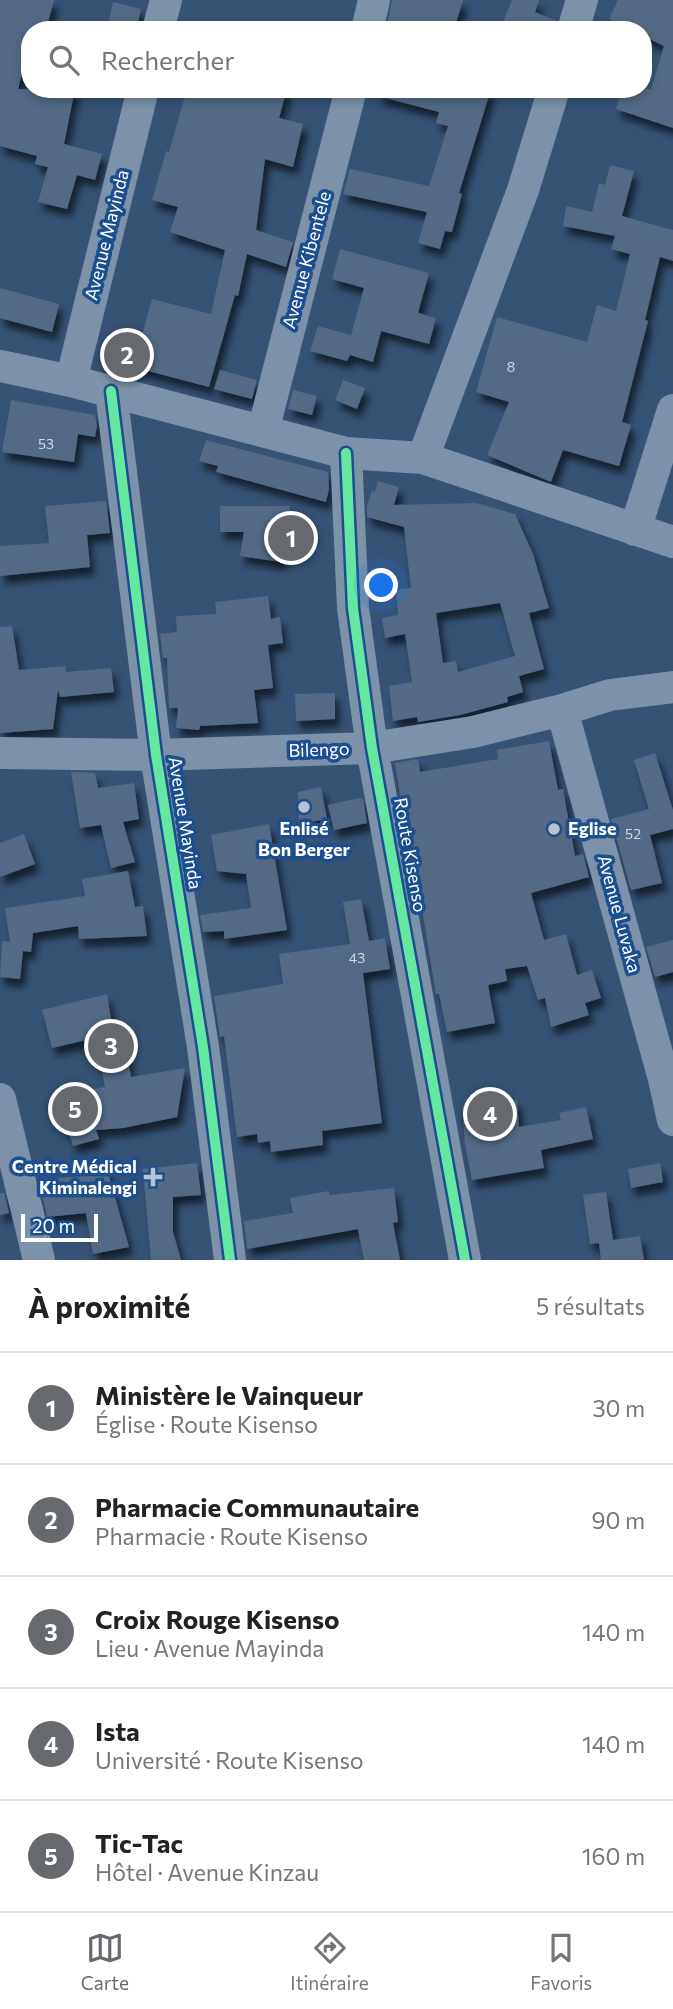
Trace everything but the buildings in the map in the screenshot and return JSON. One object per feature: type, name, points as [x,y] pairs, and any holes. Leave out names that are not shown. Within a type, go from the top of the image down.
[{"type":"street","points":[[160,21],[166,0]]},
{"type":"street","points":[[369,21],[374,0]]},
{"type":"street","points":[[576,21],[582,0]]},
{"type":"street","name":"Avenue Mayinda","points":[[71,381],[142,98]]},
{"type":"street","name":"Avenue Kibentele","points":[[263,431],[349,98]]},
{"type":"street","points":[[423,458],[523,190],[551,98]]},
{"type":"street","points":[[0,366],[111,391],[346,453],[423,458],[673,542]]},
{"type":"street","name":"Avenue Mayinda","points":[[111,391],[156,755],[203,1047],[230,1260]]},
{"type":"street","points":[[635,530],[673,410]]},
{"type":"street","name":"Route Kisenso","points":[[346,453],[353,608],[372,748],[465,1260]]},
{"type":"street","name":"Bilengo","points":[[0,753],[156,755],[372,748],[473,732],[610,695],[673,687]]},
{"type":"street","name":"Avenue Luvaka","points":[[562,710],[673,1120]]},
{"type":"street","points":[[0,1098],[39,1260]]},
{"type":"cycle path","points":[[111,391],[156,755],[203,1047],[230,1260]]},
{"type":"cycle path","points":[[346,453],[353,608],[372,748],[465,1260]]},
{"type":"place","name":"Pharmacie Communautaire","points":[[127,355]]},
{"type":"place","name":"Ministère le Vainqueur","points":[[291,538]]},
{"type":"place","name":"Enlisé Bon Berger","points":[[304,807]]},
{"type":"place","name":"Eglise","points":[[554,829]]},
{"type":"place","name":"Croix Rouge Kisenso","points":[[111,1046]]},
{"type":"place","name":"Tic-Tac","points":[[75,1109]]},
{"type":"place","name":"Ista","points":[[490,1114]]},
{"type":"place","name":"Centre Médical Kiminalengi","points":[[153,1177]]}]
